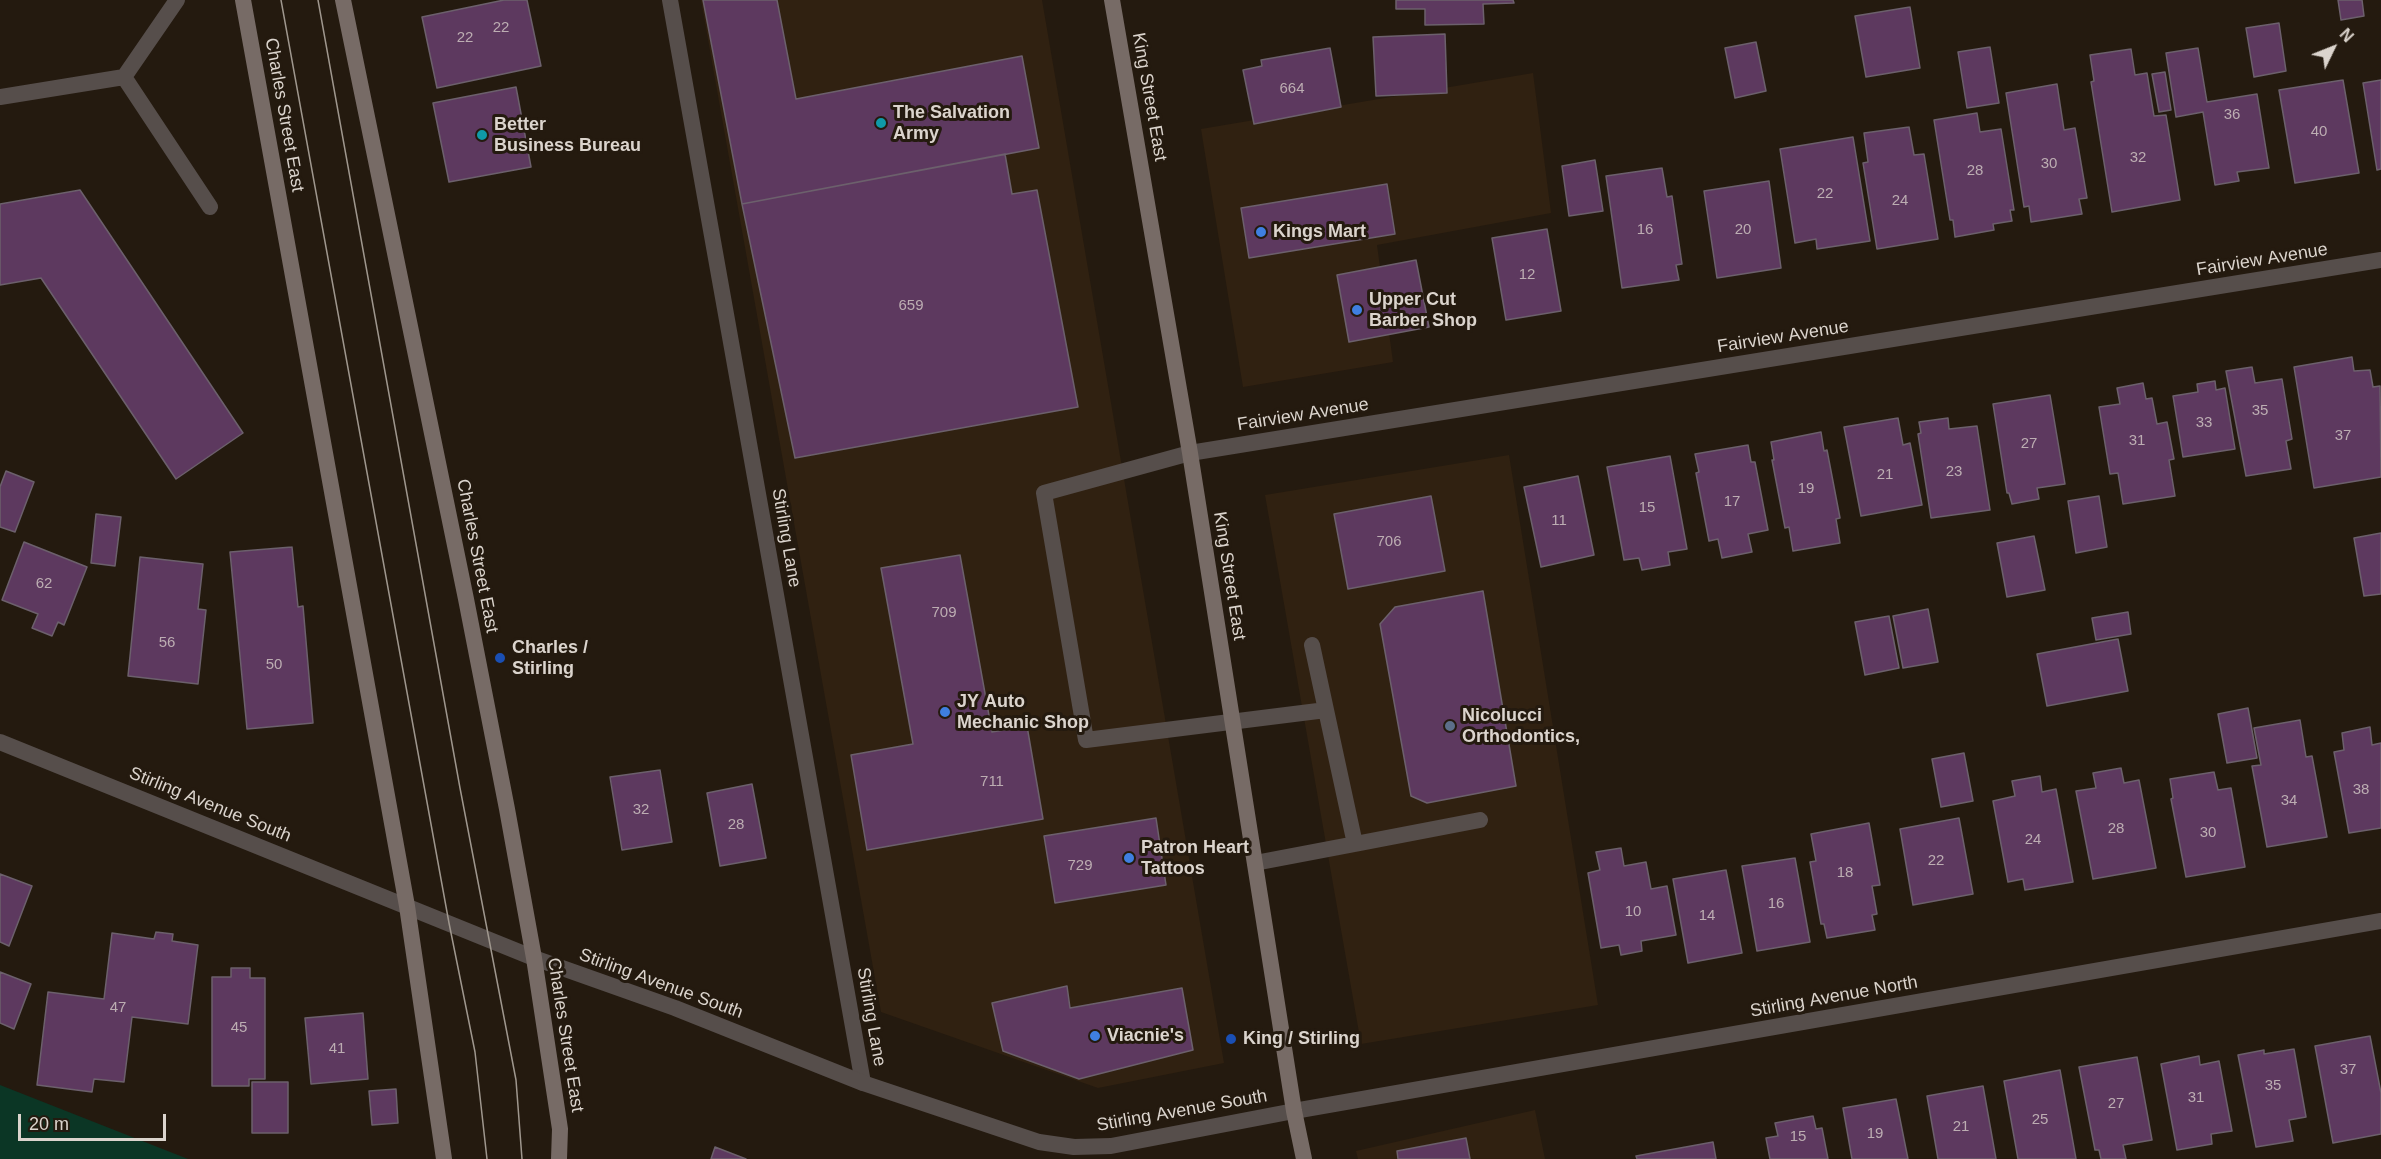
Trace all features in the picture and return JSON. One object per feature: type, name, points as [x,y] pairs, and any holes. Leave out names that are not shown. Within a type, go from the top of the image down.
[{"type":"main road","name":"Charles Street East","points":[[243,0],[407,906],[444,1159]]},
{"type":"main road","name":"Charles Street East","points":[[343,0],[466,599],[534,958],[560,1128],[559,1159]]},
{"type":"main road","name":"King Street East","points":[[1112,0],[1190,453],[1294,1111],[1304,1159]]},
{"type":"street","points":[[0,97],[124,77],[177,0]]},
{"type":"street","name":"Stirling Lane","points":[[670,0],[862,1083]]},
{"type":"street","points":[[124,77],[210,207]]},
{"type":"street","name":"Fairview Avenue","points":[[1233,721],[1086,740],[1044,493],[1190,453],[2381,260]]},
{"type":"street","points":[[1312,645],[1355,844]]},
{"type":"street","points":[[1233,721],[1326,710]]},
{"type":"street","name":"Stirling Avenue South","points":[[0,742],[534,958],[675,1008],[862,1083],[1039,1143],[1074,1147],[1111,1146],[1294,1111]]},
{"type":"street","points":[[1255,863],[1480,820]]},
{"type":"street","name":"Stirling Avenue North","points":[[1294,1111],[2381,921]]},
{"type":"shaded area","points":[[701,0],[1042,0],[1224,1063],[1098,1088],[881,1012]]},
{"type":"shaded area","points":[[1533,73],[1551,213],[1377,245],[1393,362],[1243,387],[1201,129]]},
{"type":"shaded area","points":[[1509,455],[1598,1005],[1361,1044],[1265,495]]},
{"type":"shaded area","points":[[1535,1110],[1545,1159],[1358,1159],[1356,1151]]},
{"type":"green space","points":[[0,1085],[188,1159],[0,1159]]},
{"type":"building","points":[[504,0],[527,0],[541,66],[437,88],[422,17]]},
{"type":"building","name":"The Salvation Army","points":[[703,0],[777,0],[796,99],[1022,56],[1039,148],[742,204]]},
{"type":"building","points":[[1396,0],[1513,0],[1514,3],[1483,4],[1484,24],[1425,25],[1425,9],[1396,9]]},
{"type":"building","points":[[2338,0],[2362,0],[2364,16],[2341,20]]},
{"type":"building","points":[[1910,7],[1920,68],[1866,77],[1855,16]]},
{"type":"building","points":[[2279,23],[2286,71],[2254,77],[2246,28]]},
{"type":"building","points":[[1445,34],[1447,93],[1376,96],[1373,37]]},
{"type":"building","points":[[1756,42],[1766,91],[1735,98],[1725,48]]},
{"type":"building","points":[[1990,47],[1999,103],[1967,108],[1958,52]]},
{"type":"building","points":[[1330,48],[1341,107],[1254,124],[1243,70],[1262,66],[1261,60]]},
{"type":"building","points":[[2198,48],[2207,102],[2257,94],[2269,168],[2237,172],[2239,181],[2215,185],[2203,112],[2176,117],[2166,53]]},
{"type":"building","points":[[2131,49],[2135,75],[2147,73],[2154,116],[2166,115],[2180,200],[2112,212],[2091,82],[2094,81],[2090,55]]},
{"type":"building","points":[[2165,72],[2171,110],[2159,112],[2152,74]]},
{"type":"building","points":[[2343,80],[2359,173],[2295,183],[2279,90]]},
{"type":"building","points":[[2381,80],[2381,169],[2377,170],[2363,83]]},
{"type":"building","points":[[2057,84],[2064,130],[2075,128],[2087,198],[2079,199],[2082,214],[2031,222],[2029,206],[2024,207],[2006,93]]},
{"type":"building","name":"Better Business Bureau","points":[[516,87],[531,167],[449,182],[433,103]]},
{"type":"building","points":[[1977,113],[1980,132],[2001,129],[2014,210],[2010,210],[2012,221],[1993,224],[1994,230],[1955,237],[1953,220],[1950,220],[1934,120]]},
{"type":"building","points":[[1909,127],[1914,155],[1924,154],[1938,239],[1877,249],[1863,163],[1868,162],[1864,133]]},
{"type":"building","points":[[1853,137],[1870,241],[1817,249],[1816,239],[1795,243],[1780,149]]},
{"type":"building","points":[[1005,154],[1012,194],[1037,190],[1078,407],[795,458],[742,204]]},
{"type":"building","points":[[1595,160],[1603,211],[1569,216],[1562,166]]},
{"type":"building","points":[[1662,168],[1667,197],[1672,196],[1682,264],[1676,265],[1679,280],[1622,288],[1606,176]]},
{"type":"building","points":[[1769,181],[1781,268],[1717,278],[1704,191]]},
{"type":"building","points":[[1387,184],[1395,234],[1249,258],[1241,208]]},
{"type":"building","points":[[80,190],[243,433],[176,479],[41,278],[0,285],[0,204]]},
{"type":"building","points":[[1547,229],[1561,311],[1506,320],[1492,238]]},
{"type":"building","points":[[1416,260],[1429,327],[1349,342],[1337,275]]},
{"type":"building","points":[[2352,357],[2354,371],[2370,370],[2373,387],[2380,386],[2381,477],[2314,488],[2294,367]]},
{"type":"building","points":[[2252,367],[2255,383],[2282,379],[2292,439],[2286,441],[2291,469],[2246,476],[2226,371]]},
{"type":"building","points":[[2215,381],[2216,390],[2225,388],[2235,449],[2183,457],[2173,396],[2198,392],[2197,384]]},
{"type":"building","points":[[2143,383],[2146,399],[2152,398],[2157,424],[2167,422],[2174,459],[2169,460],[2175,496],[2123,504],[2118,473],[2110,474],[2099,407],[2120,404],[2117,388]]},
{"type":"building","points":[[2050,395],[2065,484],[2037,488],[2039,499],[2012,504],[2009,493],[2007,493],[1993,404]]},
{"type":"building","points":[[1898,418],[1903,445],[1910,443],[1922,505],[1861,516],[1844,427]]},
{"type":"building","points":[[1948,418],[1949,429],[1977,426],[1990,510],[1931,518],[1918,434],[1921,433],[1919,422]]},
{"type":"building","points":[[1821,432],[1824,451],[1827,450],[1840,518],[1836,519],[1840,543],[1793,551],[1789,527],[1785,528],[1772,460],[1774,460],[1771,442]]},
{"type":"building","points":[[1748,445],[1751,462],[1755,462],[1768,530],[1748,534],[1752,552],[1722,558],[1718,539],[1709,541],[1696,473],[1699,472],[1695,454]]},
{"type":"building","points":[[1670,456],[1687,549],[1668,552],[1670,565],[1642,570],[1639,558],[1624,560],[1607,467]]},
{"type":"building","points":[[6,471],[34,482],[15,532],[0,527],[0,487]]},
{"type":"building","points":[[1578,476],[1594,555],[1541,567],[1524,487]]},
{"type":"building","points":[[1431,496],[1445,571],[1348,589],[1334,514]]},
{"type":"building","points":[[2099,496],[2107,547],[2076,553],[2068,501]]},
{"type":"building","points":[[96,514],[121,517],[115,566],[91,563]]},
{"type":"building","points":[[2381,533],[2381,594],[2364,596],[2354,538]]},
{"type":"building","points":[[2034,536],[2045,590],[2007,597],[1997,543]]},
{"type":"building","points":[[24,542],[87,567],[64,625],[58,622],[52,636],[32,628],[38,614],[2,600]]},
{"type":"building","points":[[292,547],[298,607],[303,606],[313,723],[247,729],[230,552]]},
{"type":"building","points":[[960,555],[992,732],[1027,726],[1043,819],[867,850],[851,755],[913,744],[881,568]]},
{"type":"building","points":[[140,557],[203,564],[198,609],[206,610],[198,684],[128,676]]},
{"type":"building","points":[[1483,591],[1516,786],[1427,803],[1411,796],[1380,624],[1395,607]]},
{"type":"building","points":[[1928,609],[1938,662],[1903,668],[1893,616]]},
{"type":"building","points":[[2128,612],[2131,634],[2096,640],[2092,618]]},
{"type":"building","points":[[1889,616],[1899,668],[1865,675],[1855,622]]},
{"type":"building","points":[[2118,639],[2128,691],[2047,706],[2037,654]]},
{"type":"building","points":[[2248,708],[2257,758],[2227,763],[2218,714]]},
{"type":"building","points":[[2300,720],[2306,757],[2312,756],[2327,837],[2267,847],[2252,766],[2261,765],[2254,728]]},
{"type":"building","points":[[2370,727],[2372,745],[2381,743],[2381,828],[2349,833],[2334,752],[2344,750],[2342,733]]},
{"type":"building","points":[[1964,753],[1973,801],[1941,807],[1932,759]]},
{"type":"building","points":[[2121,768],[2124,783],[2139,780],[2156,868],[2093,879],[2076,791],[2096,788],[2093,773]]},
{"type":"building","points":[[660,770],[672,842],[622,850],[610,777]]},
{"type":"building","points":[[2214,772],[2218,790],[2231,788],[2245,867],[2186,877],[2171,799],[2173,798],[2170,779]]},
{"type":"building","points":[[2040,776],[2042,792],[2056,789],[2073,882],[2025,890],[2023,879],[2008,882],[1993,801],[2015,796],[2012,781]]},
{"type":"building","points":[[752,784],[766,858],[720,866],[707,793]]},
{"type":"building","points":[[1156,818],[1166,885],[1055,903],[1044,836]]},
{"type":"building","points":[[1959,818],[1973,894],[1913,905],[1900,829]]},
{"type":"building","points":[[1869,823],[1880,885],[1872,886],[1877,914],[1872,915],[1875,930],[1827,938],[1824,924],[1821,924],[1810,862],[1816,861],[1811,834]]},
{"type":"building","points":[[1621,848],[1624,866],[1646,862],[1651,889],[1667,886],[1676,935],[1641,941],[1642,951],[1621,955],[1619,945],[1601,948],[1588,873],[1600,870],[1596,852]]},
{"type":"building","points":[[1795,858],[1810,942],[1757,951],[1742,866]]},
{"type":"building","points":[[1726,870],[1742,953],[1688,963],[1673,879]]},
{"type":"building","points":[[0,874],[32,886],[9,946],[0,942]]},
{"type":"building","points":[[156,932],[173,934],[172,941],[198,945],[188,1024],[132,1017],[124,1082],[94,1079],[92,1092],[37,1085],[48,992],[104,999],[112,933],[154,939]]},
{"type":"building","points":[[231,968],[250,968],[250,978],[265,978],[265,1079],[249,1079],[249,1086],[212,1086],[212,977],[231,977]]},
{"type":"building","points":[[0,972],[31,984],[14,1029],[0,1023]]},
{"type":"building","name":"Viacnie's","points":[[1067,986],[1070,1008],[1182,988],[1193,1050],[1079,1079],[1003,1051],[992,1003]]},
{"type":"building","points":[[363,1013],[368,1079],[311,1084],[305,1018]]},
{"type":"building","points":[[2370,1036],[2381,1093],[2381,1134],[2333,1143],[2315,1046]]},
{"type":"building","points":[[2294,1049],[2306,1117],[2289,1120],[2293,1141],[2256,1147],[2238,1055],[2264,1050],[2264,1054]]},
{"type":"building","points":[[2199,1056],[2200,1065],[2219,1061],[2232,1131],[2211,1134],[2212,1144],[2177,1150],[2161,1064]]},
{"type":"building","points":[[2137,1057],[2152,1140],[2123,1145],[2126,1159],[2101,1159],[2099,1150],[2095,1150],[2079,1067]]},
{"type":"building","points":[[2060,1070],[2076,1159],[2018,1159],[2004,1081]]},
{"type":"building","points":[[252,1082],[288,1082],[288,1133],[252,1133]]},
{"type":"building","points":[[1983,1086],[1996,1159],[1938,1159],[1927,1096]]},
{"type":"building","points":[[396,1089],[398,1123],[372,1125],[369,1091]]},
{"type":"building","points":[[1896,1099],[1908,1159],[1852,1159],[1843,1108]]},
{"type":"building","points":[[1813,1116],[1816,1129],[1822,1128],[1828,1159],[1770,1159],[1766,1138],[1778,1136],[1775,1123]]},
{"type":"building","points":[[1466,1138],[1470,1159],[1398,1159],[1397,1151]]},
{"type":"building","points":[[1713,1142],[1716,1159],[1637,1159],[1636,1156]]},
{"type":"building","points":[[715,1147],[746,1159],[711,1159]]},
{"type":"tram line","points":[[281,0],[449,923],[475,1052],[487,1159]]},
{"type":"tram line","points":[[318,0],[460,788],[516,1080],[522,1159]]},
{"type":"place","name":"The Salvation Army","points":[[881,123]]},
{"type":"place","name":"Better Business Bureau","points":[[482,135]]},
{"type":"place","name":"Kings Mart","points":[[1261,232]]},
{"type":"place","name":"Upper Cut Barber Shop","points":[[1357,310]]},
{"type":"place","name":"Charles / Stirling","points":[[500,658]]},
{"type":"place","name":"JY Auto Mechanic Shop","points":[[945,712]]},
{"type":"place","name":"Nicolucci Orthodontics,","points":[[1450,726]]},
{"type":"place","name":"Patron Heart Tattoos","points":[[1129,858]]},
{"type":"place","name":"Viacnie's","points":[[1095,1036]]},
{"type":"place","name":"King / Stirling","points":[[1231,1039]]}]
